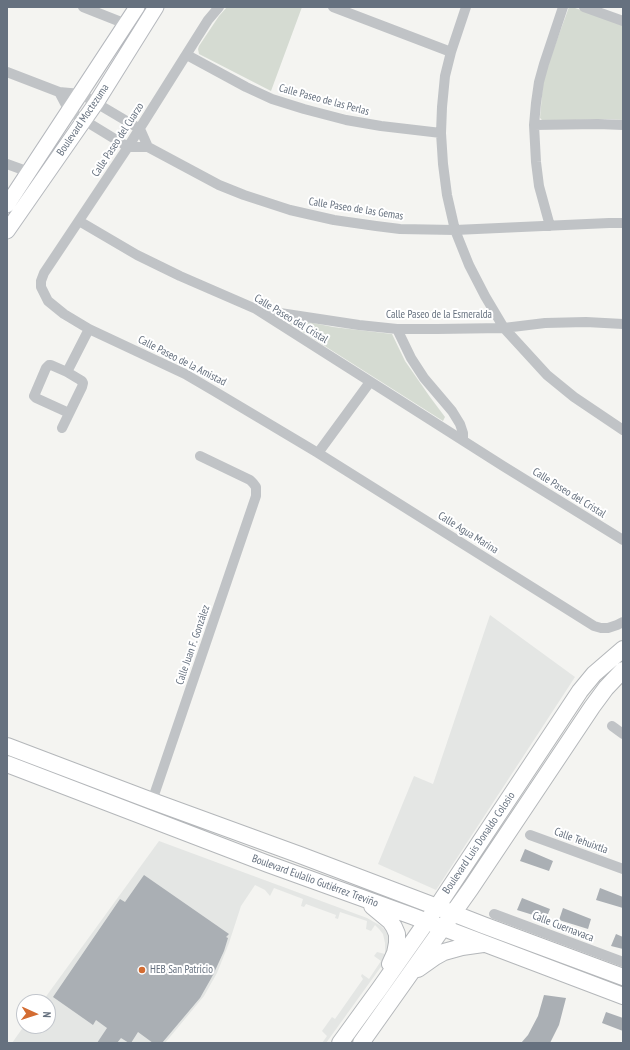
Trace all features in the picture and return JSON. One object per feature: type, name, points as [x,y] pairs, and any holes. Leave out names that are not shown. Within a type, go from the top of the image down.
[{"type":"main road","name":"Boulevard Moctezuma","points":[[7,205],[137,7]]},
{"type":"main road","name":"Boulevard Moctezuma","points":[[7,231],[96,103],[156,7]]},
{"type":"main road","name":"Boulevard Luis Donaldo Colosio","points":[[340,1043],[426,922],[580,691],[594,674],[623,649]]},
{"type":"main road","name":"Boulevard Luis Donaldo Colosio","points":[[361,1043],[471,888],[592,707],[606,688],[623,670]]},
{"type":"main road","name":"Boulevard Eulalio Gutiérrez Treviño","points":[[7,746],[258,839],[483,926],[623,977]]},
{"type":"main road","name":"Boulevard Eulalio Gutiérrez Treviño","points":[[7,764],[623,996]]},
{"type":"main road","points":[[258,839],[262,849],[264,862]]},
{"type":"main road","points":[[471,888],[469,898],[470,905],[476,919],[483,926]]},
{"type":"main road","points":[[365,899],[390,921],[397,934],[395,953],[380,988]]},
{"type":"main road","points":[[410,974],[444,952],[462,947],[484,944]]},
{"type":"street","points":[[83,7],[126,24]]},
{"type":"street","name":"Calle Paseo del Cuarzo","points":[[41,287],[41,280],[44,273],[140,129],[208,20],[219,7]]},
{"type":"street","points":[[333,7],[450,52]]},
{"type":"street","points":[[466,7],[450,52],[445,76],[442,107],[441,133],[443,164],[447,195],[455,230],[469,265],[504,328],[547,375],[574,397],[623,430]]},
{"type":"street","points":[[550,226],[538,180],[534,126],[539,82],[563,7]]},
{"type":"street","points":[[584,7],[623,21]]},
{"type":"street","name":"Calle Paseo de las Perlas","points":[[187,55],[246,88],[304,109],[346,120],[441,133]]},
{"type":"street","points":[[7,72],[59,92],[81,94],[140,129],[148,147]]},
{"type":"street","points":[[59,92],[70,111],[128,147]]},
{"type":"street","points":[[534,126],[598,124],[623,125]]},
{"type":"street","name":"Calle Paseo de las Gemas","points":[[128,147],[148,147],[219,185],[244,195],[290,210],[334,220],[400,229],[455,230],[623,223]]},
{"type":"street","points":[[7,164],[29,172]]},
{"type":"street","name":"Calle Paseo del Cristal","points":[[79,221],[137,255],[180,276],[256,309],[623,540]]},
{"type":"street","name":"Calle Paseo de la Amistad","points":[[41,287],[48,301],[55,308],[89,329],[185,374],[318,453]]},
{"type":"street","name":"Calle Paseo de la Esmeralda","points":[[256,309],[359,325],[397,328],[504,328],[545,323],[579,322],[623,324]]},
{"type":"street","points":[[397,328],[411,358],[460,424],[463,433],[463,440]]},
{"type":"street","points":[[67,372],[89,329]]},
{"type":"street","points":[[62,428],[83,385],[82,381],[67,372],[51,365],[47,366],[34,396],[69,413]]},
{"type":"street","points":[[318,453],[370,382]]},
{"type":"street","name":"Calle Agua Marina","points":[[318,453],[594,626],[608,628],[623,622]]},
{"type":"street","name":"Calle Juan F. González","points":[[152,801],[256,496],[256,487],[250,480],[200,456]]},
{"type":"street","points":[[612,726],[623,734]]},
{"type":"street","name":"Calle Tehuixtla","points":[[530,835],[623,869]]},
{"type":"street","name":"Calle Cuernavaca","points":[[494,914],[623,962]]},
{"type":"shaded area","points":[[227,7],[302,7],[271,91],[199,54],[199,46],[219,16]]},
{"type":"shaded area","points":[[569,7],[623,24],[623,120],[543,121],[540,118],[543,83]]},
{"type":"shaded area","points":[[294,319],[333,327],[392,334],[405,361],[445,417],[443,421],[290,324]]},
{"type":"shaded area","points":[[490,615],[575,677],[436,890],[378,864],[414,776],[433,784]]},
{"type":"shaded area","points":[[159,841],[367,918],[381,926],[389,936],[389,949],[383,964],[326,1043],[322,1043],[327,1036],[322,1031],[332,1017],[335,1019],[363,979],[361,976],[362,974],[369,979],[381,961],[374,956],[377,952],[385,954],[383,934],[375,925],[371,931],[366,929],[367,921],[340,912],[338,919],[335,918],[336,915],[306,904],[304,907],[301,906],[303,899],[274,888],[270,896],[265,890],[255,885],[241,906],[217,973],[204,996],[165,1043],[12,1043],[18,1034],[56,1034],[56,994],[48,994]]},
{"type":"building","points":[[525,849],[553,861],[549,871],[520,861]]},
{"type":"building","points":[[144,875],[229,934],[226,937],[228,938],[224,951],[200,998],[162,1043],[153,1043],[138,1032],[131,1043],[121,1038],[117,1043],[97,1043],[107,1028],[96,1020],[93,1025],[56,999],[55,994],[120,899],[125,902]]},
{"type":"building","points":[[600,888],[623,897],[623,908],[596,900]]},
{"type":"building","points":[[522,898],[550,909],[546,919],[517,910]]},
{"type":"building","points":[[563,908],[591,919],[588,929],[559,920]]},
{"type":"building","points":[[616,934],[623,937],[623,949],[611,946]]},
{"type":"building","points":[[544,995],[566,998],[559,1025],[550,1043],[521,1043],[528,1035],[538,1016]]},
{"type":"building","points":[[606,1012],[623,1018],[623,1031],[602,1023]]},
{"type":"place","name":"HEB San Patricio","points":[[142,970]]}]
